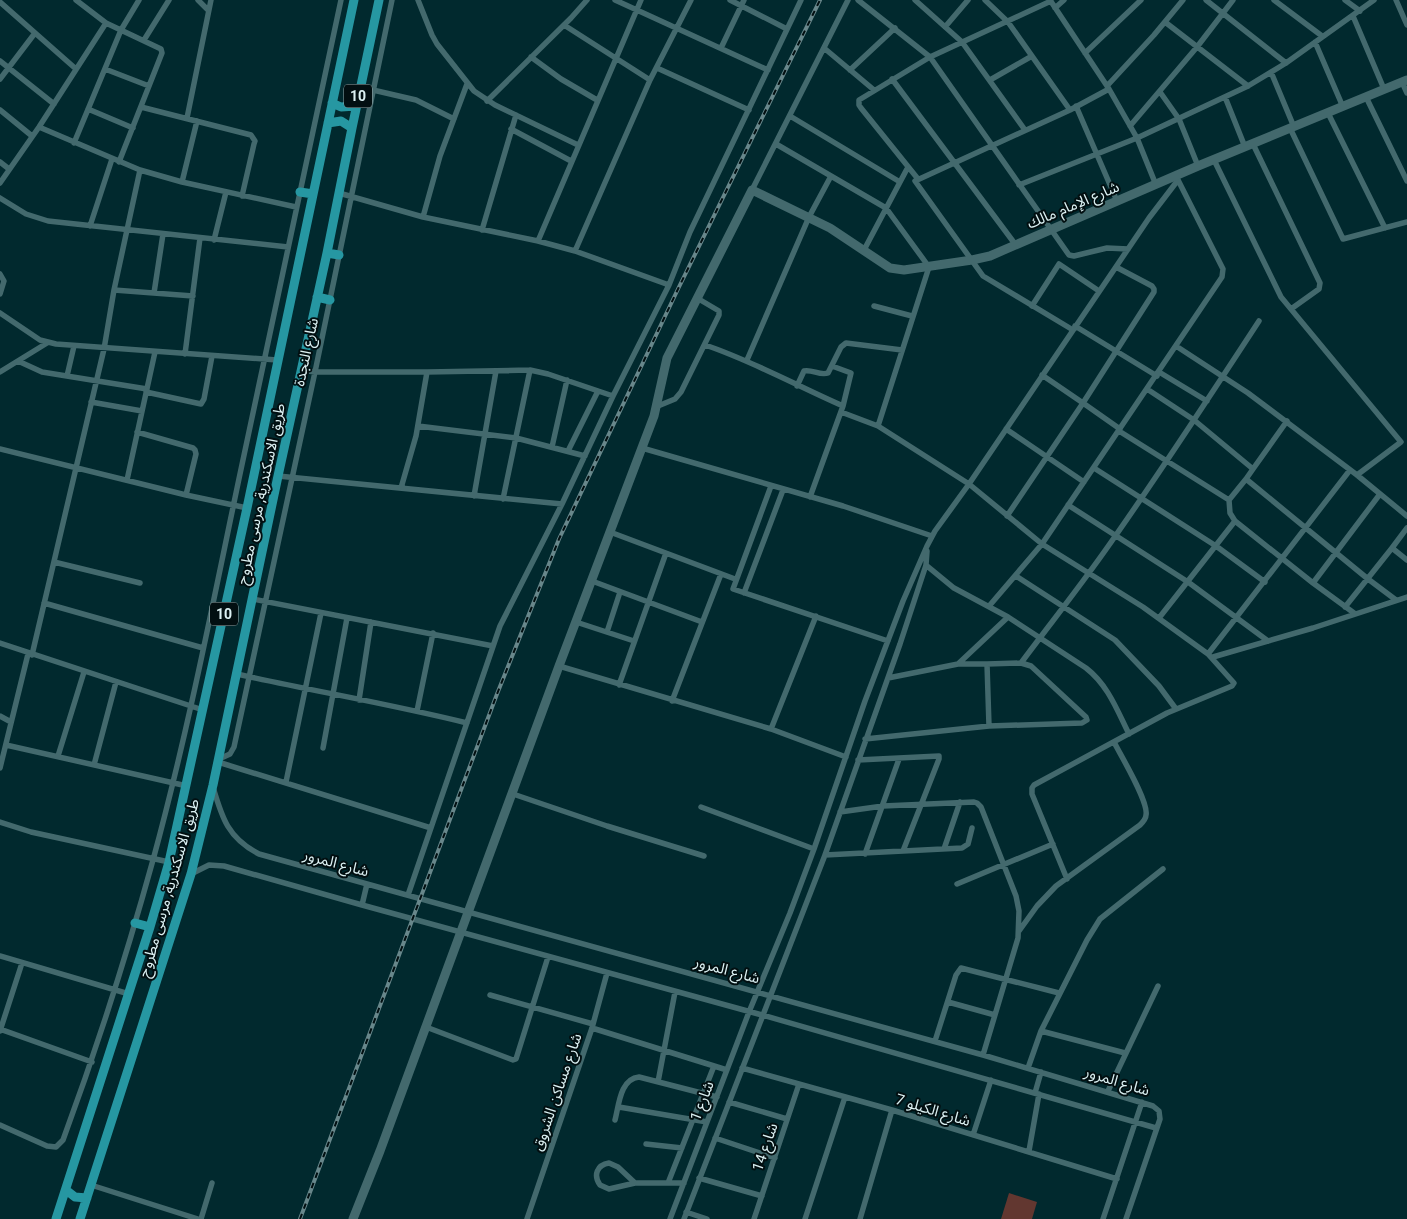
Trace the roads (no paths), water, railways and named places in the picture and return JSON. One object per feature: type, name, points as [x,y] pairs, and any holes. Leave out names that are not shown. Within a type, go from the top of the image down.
[{"type":"main road","name":"طريق الاسكندرية, مرسى مطروح","points":[[56,1219],[129,994],[169,862],[247,508],[354,0]]},
{"type":"main road","name":"طريق الاسكندرية, مرسى مطروح","points":[[80,1219],[191,874],[213,786],[379,0]]},
{"type":"main road","points":[[332,103],[341,107],[356,106]]},
{"type":"main road","points":[[328,123],[341,121],[352,128]]},
{"type":"main road","points":[[300,192],[313,194]]},
{"type":"main road","points":[[327,253],[339,255]]},
{"type":"main road","points":[[317,297],[330,300]]},
{"type":"main road","points":[[135,923],[150,927]]},
{"type":"main road","points":[[66,1190],[75,1197],[87,1198]]},
{"type":"street","points":[[76,0],[106,23],[160,47],[162,51],[119,162]]},
{"type":"street","points":[[74,143],[121,30],[139,0]]},
{"type":"street","points":[[144,40],[169,0]]},
{"type":"street","points":[[198,0],[208,10]]},
{"type":"street","points":[[187,118],[210,0]]},
{"type":"street","points":[[0,1125],[47,1146],[56,1147],[62,1140],[92,1062],[135,923],[154,858],[204,648],[341,0]]},
{"type":"street","name":"شارع النجدة","points":[[219,760],[230,754],[234,747],[250,677],[392,0]]},
{"type":"street","points":[[418,0],[434,40],[467,84],[486,101],[578,144]]},
{"type":"street","points":[[486,101],[564,25],[586,0]]},
{"type":"street","points":[[615,0],[768,70]]},
{"type":"street","points":[[538,241],[641,0]]},
{"type":"street","points":[[575,251],[650,80],[691,0]]},
{"type":"street","points":[[730,0],[742,3],[787,29]]},
{"type":"street","points":[[408,895],[500,626],[669,285],[690,232],[801,0]]},
{"type":"street","points":[[353,1219],[658,406],[667,358],[848,0]]},
{"type":"street","points":[[858,0],[930,57],[1050,230],[1071,256],[1107,248],[1128,249]]},
{"type":"street","points":[[915,0],[962,42],[1025,130]]},
{"type":"street","points":[[921,6],[926,0]]},
{"type":"street","points":[[945,27],[968,0]]},
{"type":"street","points":[[985,0],[1008,22],[1070,110]]},
{"type":"street","points":[[1056,8],[1064,0]]},
{"type":"street","points":[[1085,54],[1141,0]]},
{"type":"street","points":[[1183,0],[1108,88],[1070,110],[918,179],[915,183],[986,279],[1207,401]]},
{"type":"street","points":[[1206,0],[1286,63]]},
{"type":"street","points":[[1130,126],[1197,47],[1233,0]]},
{"type":"street","points":[[1274,0],[1322,36]]},
{"type":"street","points":[[1345,0],[1360,11]]},
{"type":"street","points":[[1019,185],[1137,138],[1248,86],[1286,63],[1374,0]]},
{"type":"street","points":[[1396,0],[1407,25]]},
{"type":"street","points":[[918,179],[859,105],[859,100],[930,57],[1051,1],[1108,88],[1137,138],[1156,185]]},
{"type":"street","points":[[0,2],[76,69]]},
{"type":"street","points":[[721,48],[742,3]]},
{"type":"street","points":[[1353,16],[1384,89]]},
{"type":"street","points":[[1165,22],[1248,86]]},
{"type":"street","points":[[0,183],[39,127],[106,23]]},
{"type":"street","points":[[564,25],[650,80]]},
{"type":"street","points":[[850,70],[895,28]]},
{"type":"street","points":[[0,79],[36,33]]},
{"type":"street","points":[[1315,42],[1343,106]]},
{"type":"street","points":[[824,48],[874,90]]},
{"type":"street","points":[[990,80],[1032,56]]},
{"type":"street","points":[[531,57],[568,83],[597,100]]},
{"type":"street","points":[[0,62],[54,104]]},
{"type":"street","points":[[657,68],[749,110]]},
{"type":"street","points":[[105,69],[149,86]]},
{"type":"street","points":[[1271,72],[1292,128],[1344,239],[1407,222]]},
{"type":"street","points":[[892,79],[1015,244]]},
{"type":"street","points":[[1404,81],[1407,93]]},
{"type":"street","name":"شارع الإمام مالك","points":[[752,190],[840,234],[884,265],[897,270],[972,260],[990,256],[1156,185],[1177,178],[1198,166],[1404,81]]},
{"type":"street","points":[[424,217],[440,156],[467,84]]},
{"type":"street","points":[[360,87],[416,100],[454,119]]},
{"type":"street","points":[[1160,92],[1179,118],[1198,166]]},
{"type":"street","points":[[1225,97],[1320,283],[1319,289],[1290,309]]},
{"type":"street","points":[[1366,97],[1407,181]]},
{"type":"street","points":[[141,106],[254,137],[242,196]]},
{"type":"street","points":[[1076,106],[1117,202]]},
{"type":"street","points":[[88,109],[133,128]]},
{"type":"street","points":[[0,110],[32,136]]},
{"type":"street","points":[[1328,113],[1385,228]]},
{"type":"street","points":[[482,230],[516,115]]},
{"type":"street","points":[[790,116],[900,182]]},
{"type":"street","points":[[182,182],[197,121]]},
{"type":"street","points":[[39,127],[140,170],[182,182],[296,207]]},
{"type":"street","points":[[511,129],[571,161]]},
{"type":"street","points":[[776,144],[886,208],[929,267],[878,426]]},
{"type":"street","points":[[90,226],[112,159]]},
{"type":"street","points":[[1214,160],[1278,292],[1290,309],[1402,442]]},
{"type":"street","points":[[0,162],[9,169]]},
{"type":"street","points":[[864,250],[908,167]]},
{"type":"street","points":[[0,768],[3,747],[12,722],[44,603],[104,349],[126,230],[140,170]]},
{"type":"street","points":[[747,360],[809,217],[831,176]]},
{"type":"street","points":[[990,605],[1042,544],[1148,389],[1223,273],[1223,269],[1177,178]]},
{"type":"street","name":"شارع 1","points":[[670,1219],[749,1012],[814,850],[888,641],[927,546],[1177,178]]},
{"type":"street","points":[[214,240],[226,192]]},
{"type":"street","points":[[339,193],[424,217],[538,241],[575,251],[669,285]]},
{"type":"street","points":[[0,198],[20,211],[38,219],[288,247]]},
{"type":"street","points":[[154,293],[162,234]]},
{"type":"street","points":[[186,354],[200,238]]},
{"type":"street","points":[[1032,306],[1060,264],[1099,291]]},
{"type":"street","points":[[1007,516],[1083,403],[1154,292],[1154,289],[1116,267]]},
{"type":"street","points":[[0,274],[4,281],[0,294]]},
{"type":"street","points":[[114,290],[193,296]]},
{"type":"street","points":[[658,406],[678,396],[705,345],[719,311],[696,298]]},
{"type":"street","points":[[874,306],[912,316]]},
{"type":"street","points":[[0,313],[47,343],[104,349],[277,360]]},
{"type":"street","points":[[1021,663],[1116,536],[1224,377],[1259,320]]},
{"type":"street","points":[[0,372],[47,343]]},
{"type":"street","points":[[797,386],[804,371],[828,373],[841,347],[846,344],[902,350]]},
{"type":"street","points":[[705,345],[747,360],[878,426],[969,484],[1042,544],[1159,618],[1210,656],[1233,684],[1176,709],[1037,783],[1032,788],[1032,794],[1067,879]]},
{"type":"street","points":[[67,376],[74,346]]},
{"type":"street","points":[[1176,346],[1287,421],[1407,516]]},
{"type":"street","points":[[127,480],[154,352]]},
{"type":"street","points":[[18,361],[36,370],[146,390],[200,404],[204,400],[212,356]]},
{"type":"street","points":[[810,497],[842,409],[851,373],[832,366]]},
{"type":"street","points":[[301,370],[315,372],[427,372],[530,370],[567,380],[613,396]]},
{"type":"street","points":[[503,498],[530,370]]},
{"type":"street","points":[[474,496],[496,371]]},
{"type":"street","points":[[401,488],[418,426],[427,372]]},
{"type":"street","points":[[1042,375],[1120,430],[1229,500]]},
{"type":"street","points":[[552,447],[567,380]]},
{"type":"street","points":[[1148,389],[1194,420],[1252,470]]},
{"type":"street","points":[[568,451],[598,391]]},
{"type":"street","points":[[91,402],[142,411]]},
{"type":"street","points":[[1287,421],[1229,500],[1230,513],[1235,521],[1282,559],[1354,613]]},
{"type":"street","points":[[418,426],[516,438],[585,456]]},
{"type":"street","points":[[1006,429],[1084,482]]},
{"type":"street","points":[[137,432],[196,450],[186,495]]},
{"type":"street","points":[[1357,475],[1407,438]]},
{"type":"street","points":[[642,448],[810,497],[932,536]]},
{"type":"street","points":[[0,450],[247,508]]},
{"type":"street","points":[[1094,468],[1216,546],[1265,582]]},
{"type":"street","points":[[1210,656],[1350,470]]},
{"type":"street","points":[[278,476],[562,504]]},
{"type":"street","points":[[1246,479],[1396,600]]},
{"type":"street","points":[[771,486],[735,579],[733,589],[888,641]]},
{"type":"street","points":[[744,593],[783,490]]},
{"type":"street","points":[[1313,583],[1380,494]]},
{"type":"street","points":[[1068,505],[1188,582],[1268,641]]},
{"type":"street","points":[[1159,618],[1235,521]]},
{"type":"street","points":[[1345,607],[1407,528]]},
{"type":"street","points":[[610,532],[735,579]]},
{"type":"street","name":"شارع 1","points":[[684,1219],[825,855],[926,565],[927,546]]},
{"type":"street","points":[[1392,548],[1407,560]]},
{"type":"street","points":[[619,685],[666,553]]},
{"type":"street","points":[[54,562],[140,583]]},
{"type":"street","points":[[926,565],[954,588],[990,605],[1097,677],[1107,690],[1129,734]]},
{"type":"street","points":[[672,701],[721,574]]},
{"type":"street","points":[[1016,576],[1115,640],[1159,686],[1176,709]]},
{"type":"street","points":[[592,582],[702,622]]},
{"type":"street","points":[[607,632],[620,592]]},
{"type":"street","points":[[1210,656],[1268,641],[1407,597]]},
{"type":"street","points":[[253,599],[493,646]]},
{"type":"street","points":[[44,603],[204,648]]},
{"type":"street","points":[[286,782],[321,613]]},
{"type":"street","points":[[772,730],[816,616]]},
{"type":"street","points":[[958,664],[1008,617]]},
{"type":"street","points":[[323,748],[347,618]]},
{"type":"street","points":[[359,700],[371,622]]},
{"type":"street","points":[[576,622],[634,641]]},
{"type":"street","points":[[417,711],[433,634]]},
{"type":"street","points":[[0,643],[203,710]]},
{"type":"street","points":[[865,739],[989,726],[1082,723],[1087,720],[1086,717],[1027,664],[958,664],[888,678]]},
{"type":"street","points":[[987,664],[989,726]]},
{"type":"street","points":[[559,666],[772,730],[846,757]]},
{"type":"street","points":[[58,756],[84,672]]},
{"type":"street","points":[[237,674],[467,723]]},
{"type":"street","points":[[94,764],[116,682]]},
{"type":"street","points":[[0,716],[12,722]]},
{"type":"street","points":[[1019,932],[1043,899],[1140,825],[1145,819],[1147,814],[1144,801],[1114,742]]},
{"type":"street","points":[[3,747],[58,756],[187,786]]},
{"type":"street","points":[[858,760],[939,756],[904,851]]},
{"type":"street","points":[[865,854],[899,759]]},
{"type":"street","points":[[219,760],[431,828]]},
{"type":"street","name":"شارع المرور","points":[[213,786],[224,822],[239,841],[248,849],[271,858],[771,995],[1108,1091],[1153,1106],[1159,1111],[1160,1119],[1126,1219]]},
{"type":"street","points":[[513,794],[704,856]]},
{"type":"street","points":[[944,849],[960,802]]},
{"type":"street","points":[[840,812],[883,806],[960,802],[974,802],[979,805],[1019,904],[1019,932],[983,1055]]},
{"type":"street","points":[[701,807],[814,850]]},
{"type":"street","points":[[0,822],[31,832],[169,862]]},
{"type":"street","points":[[825,855],[944,849],[966,846],[972,828]]},
{"type":"street","points":[[957,884],[1053,844]]},
{"type":"street","points":[[191,874],[209,865],[224,866],[762,1015],[1156,1128]]},
{"type":"street","points":[[1028,1068],[1041,1031],[1059,993],[1100,919],[1163,869]]},
{"type":"street","points":[[362,905],[367,884]]},
{"type":"street","points":[[0,956],[129,994]]},
{"type":"street","points":[[426,1027],[513,1060],[517,1058],[548,957]]},
{"type":"street","points":[[22,962],[0,1030],[92,1062]]},
{"type":"street","points":[[935,1042],[956,975],[961,968],[1059,993]]},
{"type":"street","name":"شارع مساكن الشروق","points":[[527,1219],[592,1026],[607,973]]},
{"type":"street","points":[[1108,1091],[1158,986]]},
{"type":"street","points":[[658,1082],[675,992]]},
{"type":"street","points":[[490,995],[533,1007],[727,1070]]},
{"type":"street","points":[[948,1002],[995,1015]]},
{"type":"street","points":[[1041,1031],[1126,1053]]},
{"type":"street","points":[[668,1183],[714,1066]]},
{"type":"street","name":"شارع الكيلو 7","points":[[742,1068],[892,1110],[1117,1179]]},
{"type":"street","points":[[1029,1151],[1041,1072]]},
{"type":"street","points":[[615,1120],[624,1086],[630,1080],[639,1077],[716,1098]]},
{"type":"street","points":[[973,1134],[991,1080]]},
{"type":"street","name":"شارع 14","points":[[754,1219],[799,1084]]},
{"type":"street","points":[[805,1219],[845,1097]]},
{"type":"street","points":[[728,1102],[787,1120]]},
{"type":"street","points":[[1103,1219],[1142,1102]]},
{"type":"street","points":[[619,1106],[707,1122]]},
{"type":"street","points":[[860,1219],[892,1110]]},
{"type":"street","points":[[715,1138],[774,1158]]},
{"type":"street","points":[[646,1144],[682,1148]]},
{"type":"street","points":[[635,1183],[614,1164],[604,1164],[597,1171],[597,1181],[604,1188],[609,1189],[635,1183],[684,1182]]},
{"type":"street","points":[[699,1178],[762,1196]]},
{"type":"street","points":[[91,1186],[199,1219],[212,1183]]},
{"type":"street","points":[[686,1212],[707,1219]]},
{"type":"railway","points":[[300,1219],[497,694],[559,539],[678,289],[820,0]]}]
